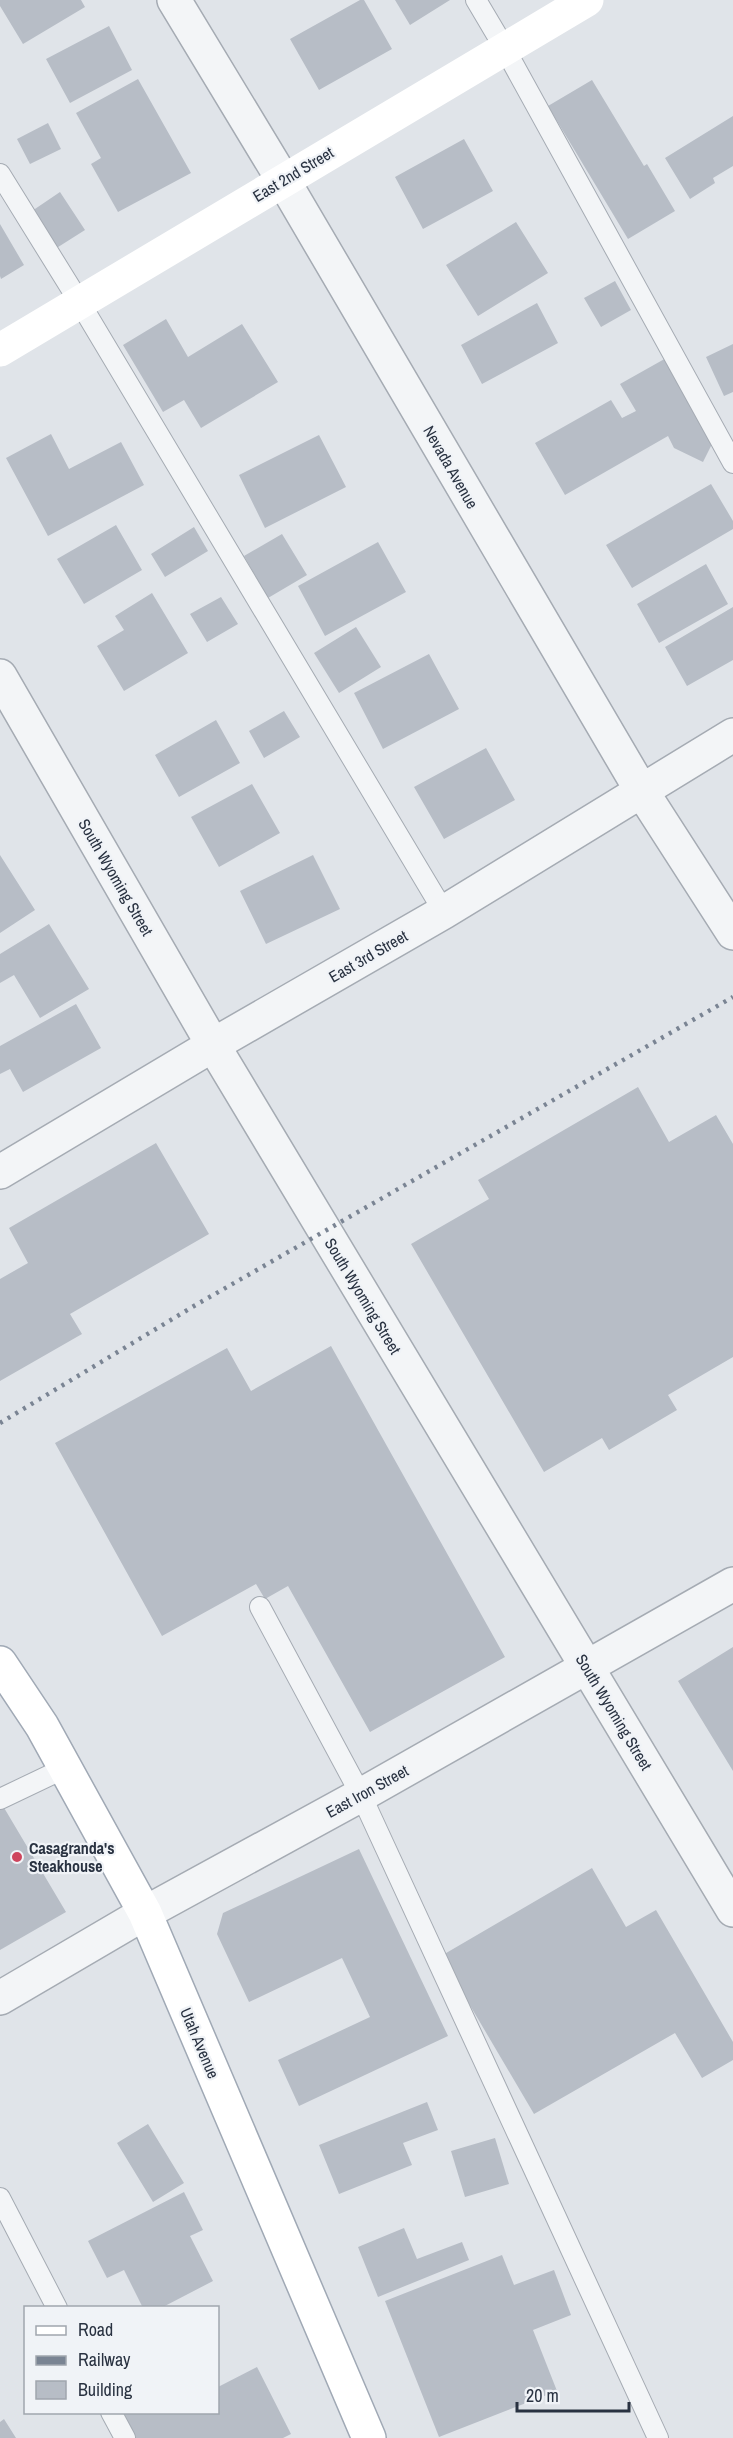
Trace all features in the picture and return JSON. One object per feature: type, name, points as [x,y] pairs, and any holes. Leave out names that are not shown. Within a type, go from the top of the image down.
[{"type":"main road","name":"East 2nd Street","points":[[0,350],[587,0]]},
{"type":"main road","name":"Utah Avenue","points":[[0,1663],[42,1726],[145,1913],[369,2438]]},
{"type":"street","name":"Nevada Avenue","points":[[174,0],[283,180],[640,790],[733,933]]},
{"type":"street","name":"South Wyoming Street","points":[[0,676],[213,1045],[733,1910]]},
{"type":"street","name":"East 3rd Street","points":[[0,1173],[213,1045],[444,912],[733,735]]},
{"type":"street","name":"East Iron Street","points":[[0,1998],[145,1913],[362,1795],[733,1584]]},
{"type":"lane","points":[[476,0],[733,463]]},
{"type":"lane","points":[[0,174],[80,303],[444,912]]},
{"type":"lane","points":[[260,1607],[362,1795],[658,2438]]},
{"type":"lane","points":[[0,1799],[65,1768]]},
{"type":"lane","points":[[0,2198],[56,2306]]},
{"type":"lane","points":[[112,2414],[124,2438]]},
{"type":"building","points":[[0,0],[81,0],[85,7],[23,44],[0,6]]},
{"type":"building","points":[[360,0],[364,0],[392,49],[319,90],[290,39]]},
{"type":"building","points":[[395,0],[450,0],[410,25]]},
{"type":"building","points":[[109,26],[132,70],[70,103],[46,59]]},
{"type":"building","points":[[138,79],[191,173],[118,212],[91,164],[101,158],[76,113]]},
{"type":"building","points":[[592,80],[644,166],[647,164],[675,211],[628,239],[548,106]]},
{"type":"building","points":[[733,116],[733,166],[713,178],[715,183],[690,199],[665,158]]},
{"type":"building","points":[[48,123],[61,149],[30,164],[17,139]]},
{"type":"building","points":[[464,139],[493,191],[423,229],[395,177]]},
{"type":"building","points":[[60,192],[85,230],[55,249],[32,211]]},
{"type":"building","points":[[516,222],[548,273],[478,316],[446,265]]},
{"type":"building","points":[[0,224],[24,265],[1,279],[0,276]]},
{"type":"building","points":[[615,281],[631,310],[601,327],[584,298]]},
{"type":"building","points":[[537,303],[558,343],[482,384],[461,345]]},
{"type":"building","points":[[166,319],[188,357],[242,324],[278,382],[201,428],[184,400],[163,412],[123,345]]},
{"type":"building","points":[[733,344],[733,392],[724,396],[706,357]]},
{"type":"building","points":[[668,357],[715,438],[703,462],[674,448],[668,436],[565,495],[535,443],[611,400],[622,418],[636,411],[620,384]]},
{"type":"building","points":[[51,434],[69,469],[121,442],[144,485],[48,536],[6,458]]},
{"type":"building","points":[[319,435],[346,487],[265,528],[239,475]]},
{"type":"building","points":[[711,484],[733,521],[733,529],[632,588],[606,545]]},
{"type":"building","points":[[116,525],[142,570],[84,604],[57,559]]},
{"type":"building","points":[[194,527],[208,551],[165,577],[151,554]]},
{"type":"building","points":[[282,534],[307,575],[268,598],[244,556]]},
{"type":"building","points":[[378,542],[406,592],[325,636],[298,586]]},
{"type":"building","points":[[706,564],[728,604],[659,643],[637,604]]},
{"type":"building","points":[[152,593],[188,653],[124,691],[97,646],[124,630],[115,616]]},
{"type":"building","points":[[221,597],[238,624],[207,642],[190,614]]},
{"type":"building","points":[[733,607],[733,660],[687,686],[665,647]]},
{"type":"building","points":[[356,627],[381,667],[339,693],[314,653]]},
{"type":"building","points":[[429,654],[459,709],[383,749],[354,693]]},
{"type":"building","points":[[284,711],[300,737],[264,758],[249,731]]},
{"type":"building","points":[[216,720],[240,763],[179,797],[155,755]]},
{"type":"building","points":[[486,748],[515,800],[444,839],[414,787]]},
{"type":"building","points":[[252,784],[280,833],[219,867],[191,817]]},
{"type":"building","points":[[0,855],[35,910],[0,933]]},
{"type":"building","points":[[313,855],[340,909],[266,944],[240,891]]},
{"type":"building","points":[[49,924],[89,989],[40,1018],[14,975],[0,983],[0,954]]},
{"type":"building","points":[[76,1004],[101,1048],[23,1092],[10,1069],[0,1074],[0,1046]]},
{"type":"building","points":[[638,1087],[669,1142],[716,1115],[733,1144],[733,1357],[668,1395],[677,1410],[609,1450],[602,1438],[544,1472],[411,1244],[489,1199],[478,1180]]},
{"type":"building","points":[[156,1143],[209,1234],[70,1314],[82,1334],[0,1381],[0,1279],[28,1263],[9,1228]]},
{"type":"building","points":[[331,1346],[505,1657],[370,1732],[288,1586],[265,1599],[256,1584],[162,1636],[55,1443],[227,1348],[251,1391]]},
{"type":"building","points":[[733,1647],[733,1771],[678,1681]]},
{"type":"building","name":"Casagranda's Steakhouse","points":[[0,1801],[66,1912],[0,1950]]},
{"type":"building","points":[[359,1849],[448,2036],[299,2106],[278,2060],[370,2017],[342,1958],[249,2002],[217,1934],[223,1913]]},
{"type":"building","points":[[592,1868],[626,1927],[656,1910],[733,2042],[733,2060],[702,2078],[675,2033],[534,2114],[441,1956]]},
{"type":"building","points":[[427,2102],[438,2130],[403,2143],[412,2165],[339,2194],[319,2145]]},
{"type":"building","points":[[148,2124],[184,2183],[153,2202],[117,2143]]},
{"type":"building","points":[[495,2138],[509,2184],[465,2197],[451,2151]]},
{"type":"building","points":[[184,2192],[203,2230],[190,2236],[213,2281],[165,2306],[142,2306],[124,2270],[107,2278],[88,2241]]},
{"type":"building","points":[[404,2228],[417,2259],[462,2242],[469,2260],[378,2297],[358,2247]]},
{"type":"building","points":[[502,2255],[514,2285],[554,2270],[571,2315],[533,2330],[557,2391],[439,2437],[385,2301]]},
{"type":"building","points":[[257,2367],[291,2434],[283,2438],[133,2438],[120,2414],[219,2414],[219,2386]]},
{"type":"building","points":[[4,2419],[16,2438],[0,2438],[0,2422]]},
{"type":"railway","points":[[0,1423],[194,1306],[733,997]]},
{"type":"place","name":"Casagranda's Steakhouse","points":[[17,1857]]}]
